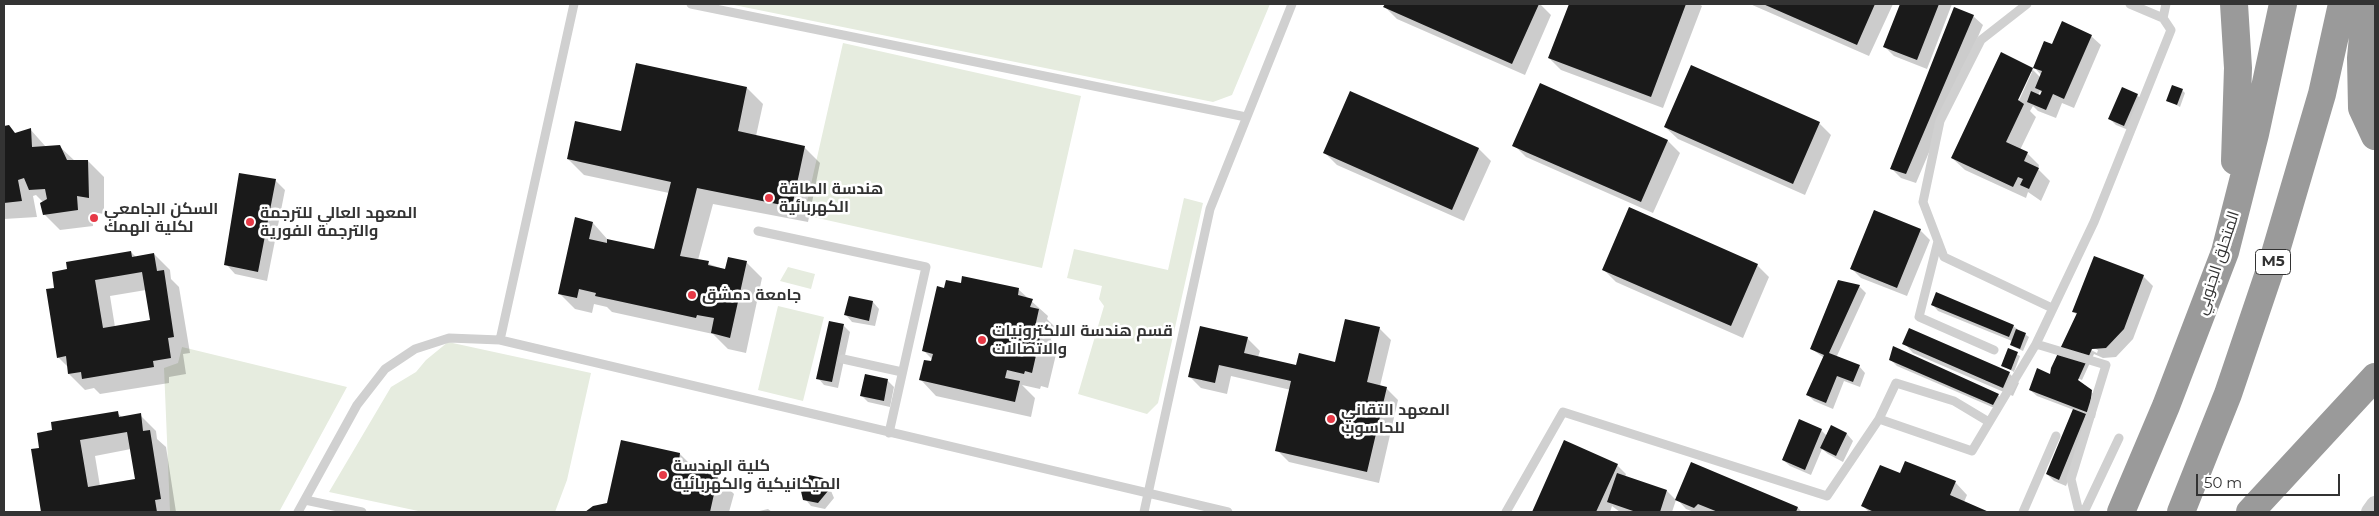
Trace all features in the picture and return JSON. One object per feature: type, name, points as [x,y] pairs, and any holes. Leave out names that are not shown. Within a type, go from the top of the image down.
[{"type":"highway","points":[[2225,252],[2237,120],[2238,68],[2234,4]]},
{"type":"highway","name":"المتحلق الجنوبي","points":[[2121,512],[2166,406],[2225,252],[2283,4]]},
{"type":"highway","name":"M5","points":[[2181,512],[2228,394],[2272,264],[2322,94],[2342,4]]},
{"type":"highway","points":[[2366,4],[2361,58],[2362,108],[2375,136]]},
{"type":"highway","points":[[2250,512],[2375,377]]},
{"type":"street","points":[[2370,512],[2375,505]]},
{"type":"lane","points":[[500,340],[574,4]]},
{"type":"lane","points":[[691,4],[1246,117]]},
{"type":"lane","points":[[1144,512],[1210,209],[1292,4]]},
{"type":"lane","points":[[2027,4],[1982,40],[1940,122],[1923,202],[1944,257],[2052,308]]},
{"type":"lane","points":[[1879,419],[1972,451],[2036,344],[2094,222],[2171,30],[2162,18],[2130,4]]},
{"type":"lane","points":[[2162,18],[2166,4]]},
{"type":"lane","points":[[758,231],[926,267],[889,433]]},
{"type":"lane","points":[[1938,241],[1920,317],[1994,350]]},
{"type":"lane","points":[[298,512],[356,404],[385,369],[415,349],[450,338],[500,340],[1228,512]]},
{"type":"lane","points":[[2036,344],[2106,365],[2071,479],[2078,508],[2085,512],[2119,438]]},
{"type":"lane","points":[[844,359],[902,372]]},
{"type":"lane","points":[[1506,512],[1564,412],[1827,496],[1879,419],[1896,383],[1954,401],[1989,422]]},
{"type":"lane","points":[[2024,512],[2056,436]]},
{"type":"lane","points":[[305,500],[362,512]]},
{"type":"shaded area","points":[[729,4],[1270,4],[1232,95],[1213,102]]},
{"type":"shaded area","points":[[843,43],[1081,96],[1042,268],[804,215]]},
{"type":"shaded area","points":[[1184,198],[1203,203],[1158,403],[1147,414],[1078,394],[1104,306],[1099,299],[1102,286],[1067,278],[1074,249],[1168,270]]},
{"type":"shaded area","points":[[788,267],[815,274],[811,289],[780,281]]},
{"type":"shaded area","points":[[778,306],[824,317],[803,401],[758,390]]},
{"type":"shaded area","points":[[448,342],[591,373],[567,480],[555,512],[423,512],[329,492],[391,387],[416,372],[426,360]]},
{"type":"shaded area","points":[[182,347],[347,387],[279,512],[170,512],[164,368],[178,363]]},
{"type":"building","points":[[1385,4],[1539,4],[1512,64],[1383,7]]},
{"type":"building","points":[[1569,4],[1686,4],[1651,97],[1548,58]]},
{"type":"building","points":[[1763,4],[1875,4],[1857,45]]},
{"type":"building","points":[[1900,4],[1939,4],[1917,60],[1883,47]]},
{"type":"building","points":[[1954,7],[1974,15],[1906,174],[1890,169]]},
{"type":"building","points":[[2062,21],[2092,35],[2064,99],[2053,94],[2046,110],[2027,102],[2031,91],[2040,95],[2042,91],[2035,88],[2042,71],[2033,68],[2044,41],[2052,44]]},
{"type":"building","points":[[2001,52],[2033,68],[2018,100],[2024,104],[2006,142],[2028,152],[2024,161],[2039,168],[2029,189],[2020,185],[2023,179],[2018,177],[2013,187],[1951,158]]},
{"type":"building","name":"هندسة الطاقة الكهربائية","points":[[636,63],[747,87],[738,131],[805,146],[792,207],[697,188],[680,256],[709,261],[708,265],[725,269],[728,257],[747,261],[730,338],[711,333],[714,318],[697,315],[696,318],[595,296],[596,293],[579,289],[577,298],[558,294],[575,217],[593,222],[589,239],[607,243],[607,239],[654,249],[671,182],[567,159],[575,121],[621,131]]},
{"type":"building","points":[[1691,65],[1820,122],[1793,184],[1664,127]]},
{"type":"building","points":[[1540,83],[1668,140],[1641,202],[1512,146]]},
{"type":"building","points":[[2172,85],[2183,89],[2177,105],[2166,101]]},
{"type":"building","points":[[2122,87],[2138,94],[2124,126],[2108,119]]},
{"type":"building","points":[[1350,91],[1479,148],[1452,210],[1323,153]]},
{"type":"building","points":[[9,125],[15,133],[31,128],[32,147],[60,145],[67,160],[88,160],[89,198],[77,196],[78,210],[43,215],[40,203],[47,199],[45,189],[29,190],[24,178],[18,180],[22,201],[4,203],[4,126]]},
{"type":"building","name":"المعهد العالي للترجمة والترجمة الفورية","points":[[239,173],[276,179],[258,272],[224,265]]},
{"type":"building","points":[[1629,207],[1758,264],[1731,326],[1602,270]]},
{"type":"building","points":[[1874,210],[1921,229],[1897,288],[1850,269]]},
{"type":"building","points":[[131,251],[132,257],[154,253],[157,271],[164,270],[174,337],[168,338],[171,358],[153,361],[154,367],[82,379],[81,372],[68,374],[66,356],[57,358],[46,289],[54,288],[52,272],[67,269],[66,262]],"holes":[[[142,272],[150,320],[103,328],[95,280]]]},
{"type":"building","points":[[2094,256],[2144,275],[2124,329],[2106,348],[2092,349],[2078,380],[2092,390],[2089,413],[2029,390],[2037,368],[2050,374],[2051,368],[2077,313],[2072,312]]},
{"type":"building","name":"قسم هندسة الالكترونيات والاتصالات","points":[[962,276],[1019,288],[1018,295],[1033,299],[1030,307],[1039,309],[1035,327],[1042,329],[1032,373],[1025,371],[1024,374],[1007,370],[1005,378],[1020,381],[1015,402],[919,380],[924,360],[931,361],[933,354],[922,351],[937,286],[944,288],[946,280],[961,283]]},
{"type":"building","points":[[1838,280],[1860,285],[1829,353],[1860,365],[1853,382],[1837,376],[1826,403],[1806,395],[1824,355],[1810,349]]},
{"type":"building","points":[[1936,292],[2014,325],[2009,337],[1931,305]]},
{"type":"building","points":[[849,296],[873,301],[869,321],[844,315]]},
{"type":"building","name":"المعهد التقاني للحاسوب","points":[[1345,319],[1380,327],[1367,382],[1387,387],[1367,472],[1275,451],[1291,381],[1219,365],[1215,383],[1188,377],[1200,326],[1248,337],[1244,353],[1296,365],[1299,353],[1335,362]]},
{"type":"building","points":[[829,321],[844,324],[832,382],[816,379]]},
{"type":"building","points":[[1909,328],[2010,372],[2003,388],[1902,344]]},
{"type":"building","points":[[2016,329],[2026,333],[2020,349],[2010,345]]},
{"type":"building","points":[[1893,346],[1999,394],[1993,405],[1889,360]]},
{"type":"building","points":[[2008,348],[2018,352],[2011,370],[2001,366]]},
{"type":"building","points":[[865,374],[888,379],[884,401],[860,396]]},
{"type":"building","points":[[2073,409],[2086,414],[2059,480],[2046,474]]},
{"type":"building","points":[[118,411],[119,417],[141,413],[143,431],[150,430],[161,499],[155,500],[157,512],[41,512],[31,449],[39,448],[37,433],[52,430],[51,422]],"holes":[[[127,432],[135,479],[88,487],[80,440]]]},
{"type":"building","points":[[1799,419],[1822,429],[1805,470],[1782,460]]},
{"type":"building","points":[[1831,425],[1847,433],[1836,456],[1820,448]]},
{"type":"building","name":"كلية الهندسة الميكانيكية والكهربائية","points":[[621,440],[680,453],[679,461],[710,468],[708,474],[718,476],[710,512],[585,512],[593,506],[607,503]]},
{"type":"building","points":[[1564,440],[1618,464],[1596,512],[1532,512]]},
{"type":"building","points":[[1905,461],[1956,481],[1950,495],[1989,512],[1874,512],[1861,506],[1880,465],[1900,473]]},
{"type":"building","points":[[1691,462],[1798,507],[1796,512],[1718,512],[1698,504],[1694,508],[1675,500]]},
{"type":"building","points":[[1617,473],[1667,490],[1660,512],[1636,512],[1607,502]]},
{"type":"building","points":[[809,475],[823,478],[828,491],[818,503],[803,500],[800,487]]},
{"type":"place","name":"هندسة الطاقة الكهربائية","points":[[769,198]]},
{"type":"place","name":"السكن الجامعي لكلية الهمك","points":[[94,218]]},
{"type":"place","name":"المعهد العالي للترجمة والترجمة الفورية","points":[[250,222]]},
{"type":"place","name":"جامعة دمشق","points":[[692,295]]},
{"type":"place","name":"قسم هندسة الالكترونيات والاتصالات","points":[[982,340]]},
{"type":"place","name":"المعهد التقاني للحاسوب","points":[[1331,419]]},
{"type":"place","name":"كلية الهندسة الميكانيكية والكهربائية","points":[[663,475]]}]
